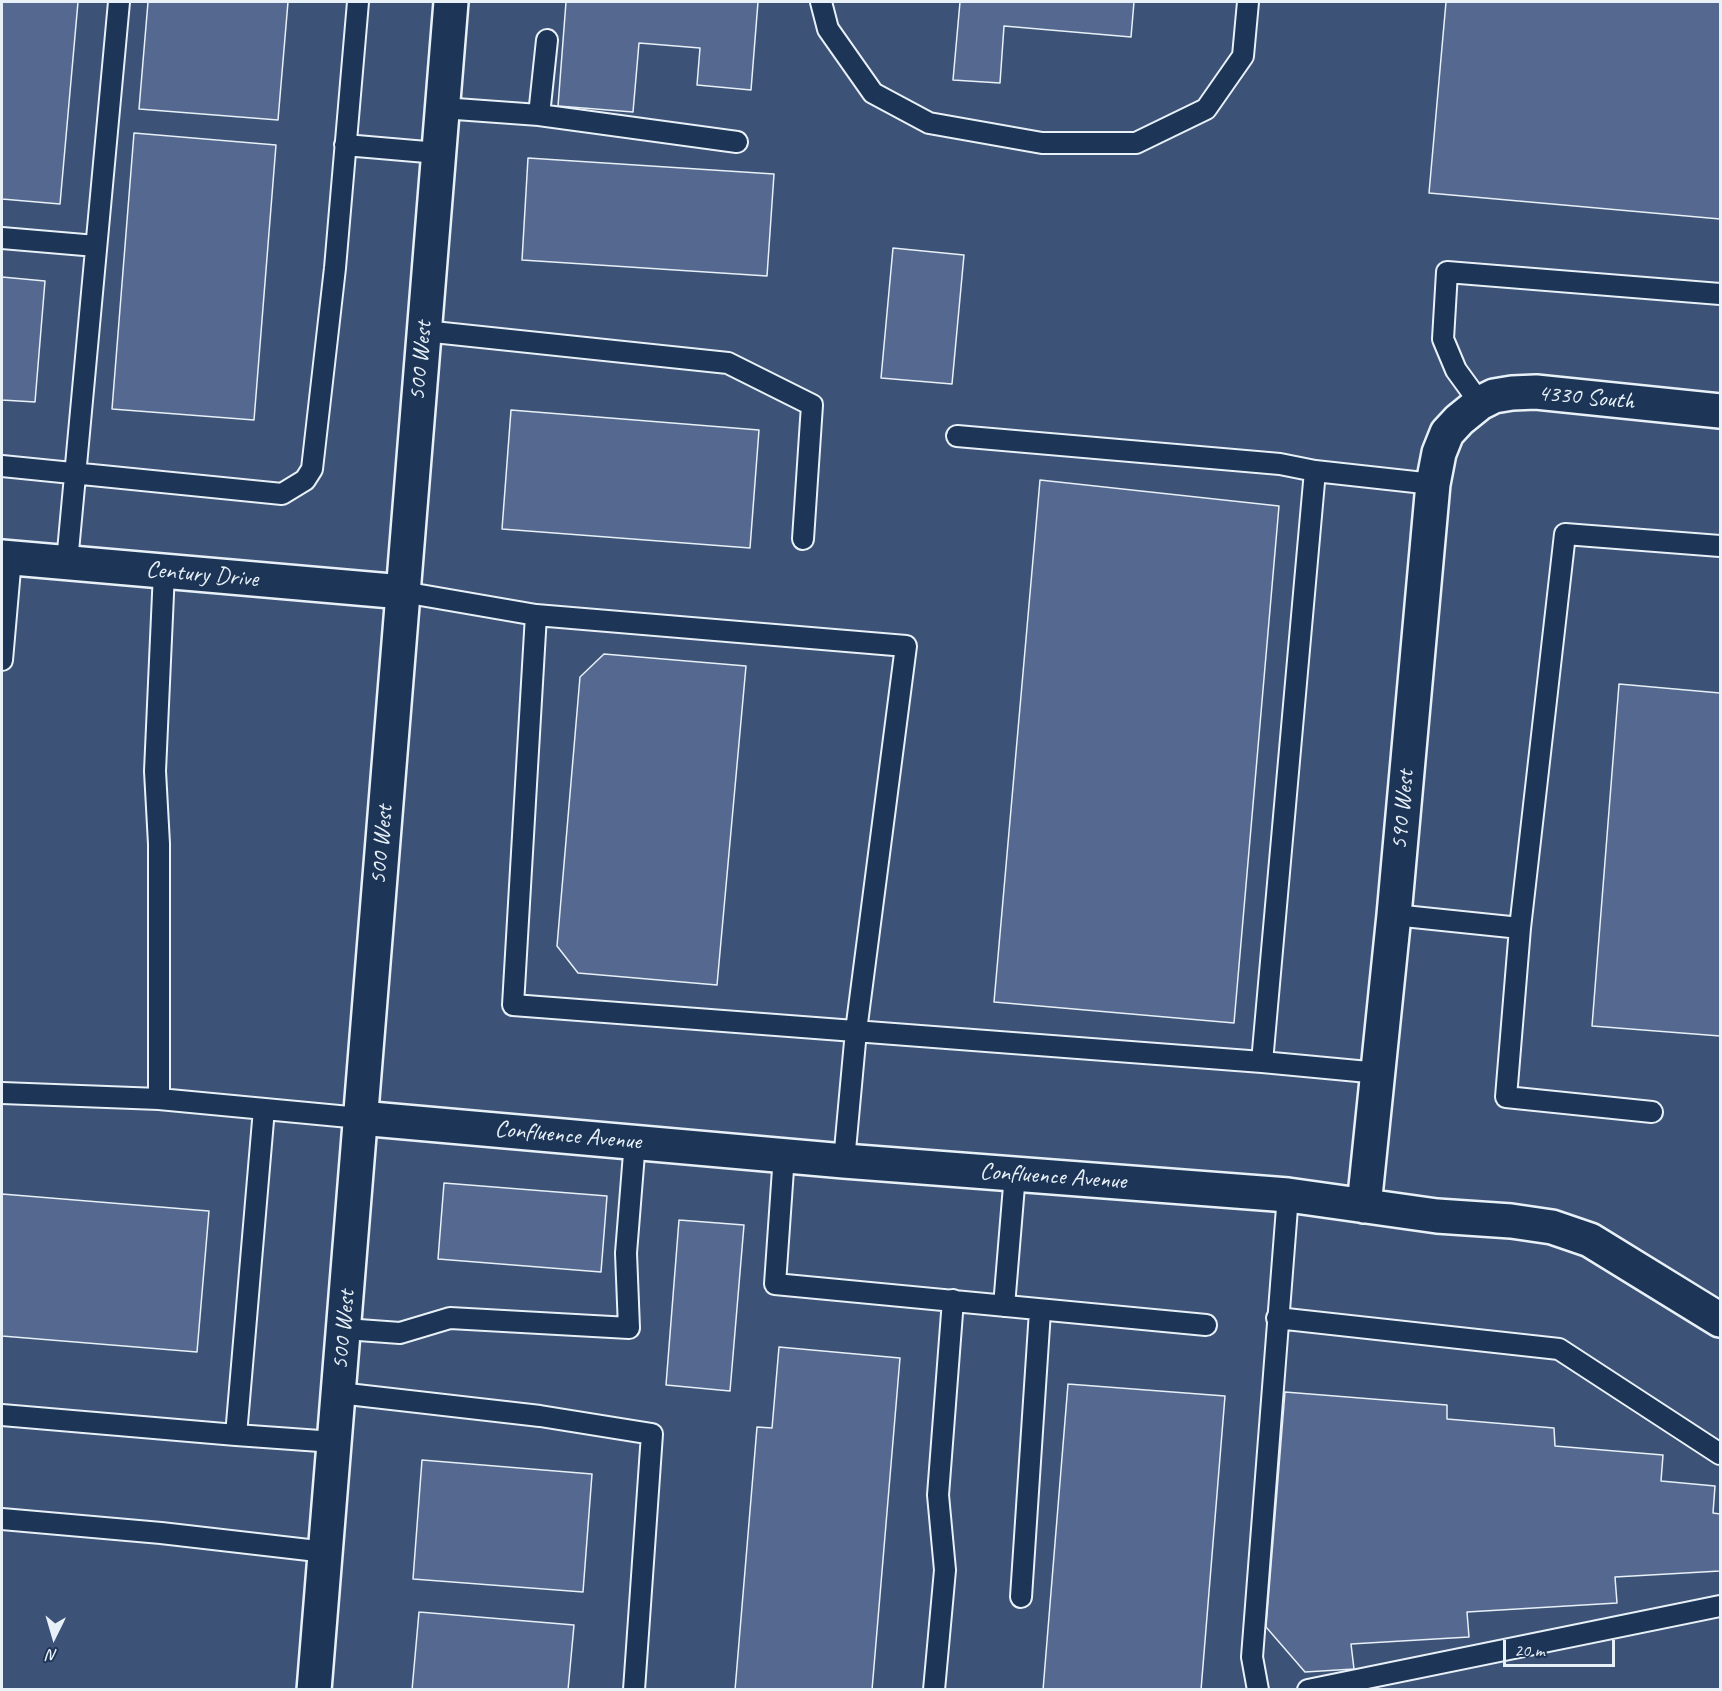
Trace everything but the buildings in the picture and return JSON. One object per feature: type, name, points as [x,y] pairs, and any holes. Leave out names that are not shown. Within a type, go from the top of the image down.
[{"type":"street","name":"500 West","points":[[314,1689],[451,2]]},
{"type":"street","name":"4330 South","points":[[1469,412],[1494,396],[1536,392],[1720,411]]},
{"type":"street","name":"590 West","points":[[1364,1206],[1379,1073],[1433,484],[1439,453],[1447,433],[1469,412]]},
{"type":"street","name":"Century Drive","points":[[6,557],[403,592]]},
{"type":"street","name":"Confluence Avenue","points":[[360,1118],[844,1161],[1288,1195],[1437,1216],[1511,1221],[1552,1227],[1590,1240],[1720,1320]]},
{"type":"lane","points":[[67,562],[119,2]]},
{"type":"lane","points":[[2,466],[282,494],[305,480],[312,469],[335,268],[358,2]]},
{"type":"lane","points":[[821,2],[828,29],[873,93],[929,123],[1041,143],[1136,143],[1206,109],[1243,56],[1248,2]]},
{"type":"lane","points":[[539,115],[547,40]]},
{"type":"lane","points":[[442,108],[539,115],[736,142]]},
{"type":"lane","points":[[345,145],[438,153]]},
{"type":"lane","points":[[2,238],[96,246]]},
{"type":"lane","points":[[1469,412],[1456,370],[1443,339],[1447,272],[1720,294]]},
{"type":"lane","points":[[423,331],[728,363],[812,405],[803,538]]},
{"type":"lane","points":[[957,436],[1280,464],[1315,471],[1433,484]]},
{"type":"lane","points":[[1262,1062],[1315,471]]},
{"type":"lane","points":[[1652,1112],[1506,1096],[1520,928],[1564,534],[1720,546]]},
{"type":"lane","points":[[2,650],[6,557]]},
{"type":"lane","points":[[159,1099],[159,844],[155,771],[164,572]]},
{"type":"lane","points":[[403,592],[536,615],[906,646],[856,1031],[844,1161]]},
{"type":"lane","points":[[536,615],[513,1005],[1262,1062],[1379,1073]]},
{"type":"lane","points":[[1394,915],[1520,928]]},
{"type":"lane","points":[[2,1093],[159,1099],[360,1118]]},
{"type":"lane","points":[[236,1435],[264,1109]]},
{"type":"lane","points":[[345,1329],[400,1334],[450,1318],[629,1328],[626,1253],[635,1141]]},
{"type":"lane","points":[[784,1155],[775,1284],[1206,1325]]},
{"type":"lane","points":[[1004,1306],[1015,1174]]},
{"type":"lane","points":[[1258,1689],[1252,1657],[1288,1195]]},
{"type":"lane","points":[[934,1689],[945,1570],[938,1494],[953,1300]]},
{"type":"lane","points":[[1021,1597],[1040,1311]]},
{"type":"lane","points":[[1277,1318],[1558,1349],[1720,1454]]},
{"type":"lane","points":[[339,1393],[540,1416],[652,1434],[634,1689]]},
{"type":"lane","points":[[2,1415],[334,1442]]},
{"type":"lane","points":[[2,1519],[161,1533],[326,1552]]},
{"type":"lane","points":[[1308,1689],[1720,1606]]},
{"type":"shaded area","points":[[2,2],[1720,2],[1720,1689],[2,1689]]}]
